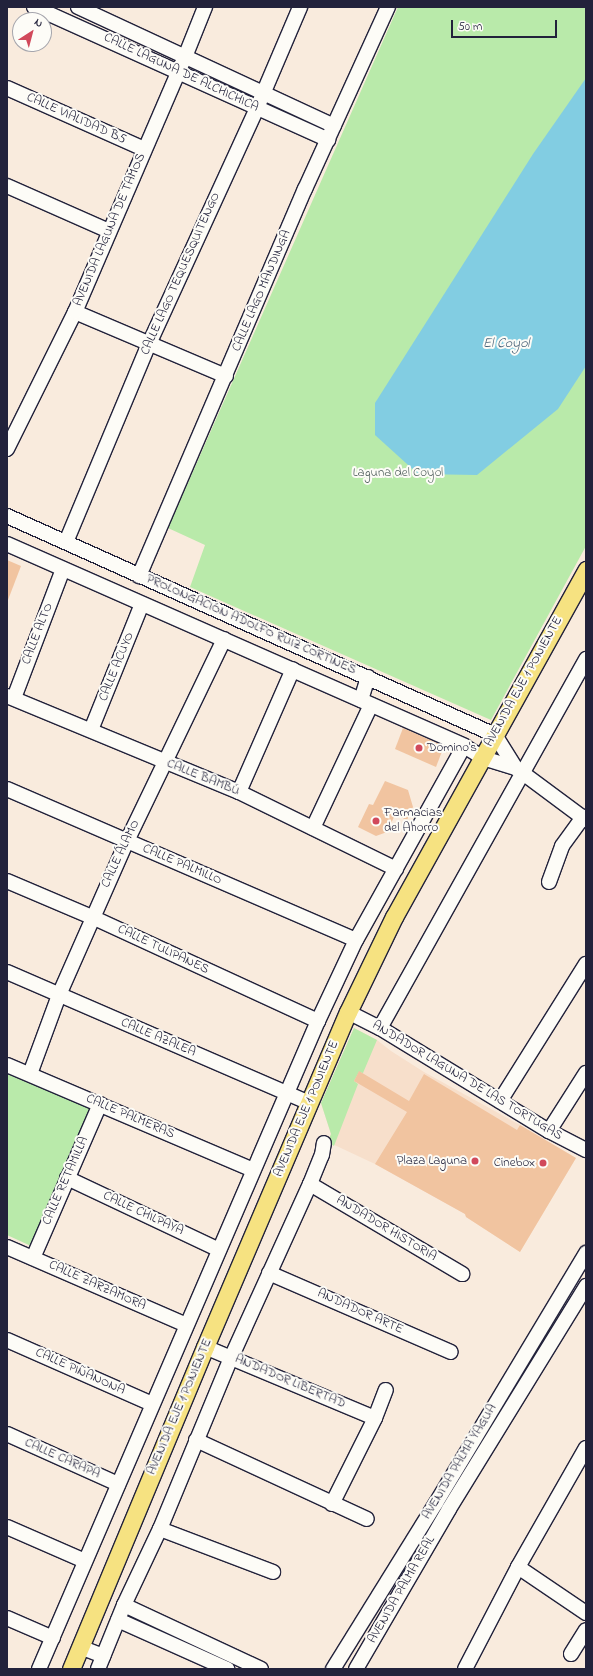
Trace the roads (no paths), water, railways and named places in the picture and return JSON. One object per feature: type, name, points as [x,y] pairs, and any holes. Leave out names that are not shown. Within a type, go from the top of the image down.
[{"type":"main road","name":"AVENIDA EJE 1 PONIENTE","points":[[70,1669],[204,1346],[348,1012],[394,917],[586,570]]},
{"type":"street","name":"CALLE LAGUNA DE ALCHICHICA","points":[[34,7],[328,140]]},
{"type":"street","name":"AVENIDA LAGUNA DE TAMOS","points":[[7,449],[75,312],[144,149],[185,57],[205,7]]},
{"type":"street","name":"CALLE LAGO TEQUESQUITENGO","points":[[66,542],[149,344],[263,93],[300,7]]},
{"type":"street","name":"CALLE LAGO MANDINGA","points":[[139,576],[226,376],[304,189],[328,140],[388,7]]},
{"type":"street","name":"CALLE LAGUNA DE ALCHICHICA","points":[[82,8],[334,126]]},
{"type":"street","points":[[77,26],[82,8]]},
{"type":"street","name":"CALLE VIALIDAD B5","points":[[7,88],[144,149]]},
{"type":"street","points":[[8,188],[109,231]]},
{"type":"street","points":[[75,312],[226,376]]},
{"type":"street","name":"PROLONGACIÓN ADOLFO RUIZ CORTINES","points":[[7,516],[496,735]]},
{"type":"street","name":"PROLONGACIÓN ADOLFO RUIZ CORTINES","points":[[7,544],[464,746],[483,758],[519,771]]},
{"type":"street","name":"CALLE ALTO","points":[[10,697],[63,569]]},
{"type":"street","name":"CALLE ACUYO","points":[[91,730],[142,604]]},
{"type":"street","points":[[242,647],[251,625]]},
{"type":"street","name":"CALLE ÁLAMO","points":[[30,1074],[59,995],[92,918],[164,762],[224,639]]},
{"type":"street","points":[[380,1028],[519,771],[586,659]]},
{"type":"street","points":[[239,792],[293,670]]},
{"type":"street","points":[[314,828],[366,702],[368,677]]},
{"type":"street","name":"CALLE BAMBÚ","points":[[10,697],[239,792],[396,869]]},
{"type":"street","points":[[496,735],[519,771],[584,819],[562,846],[550,882]]},
{"type":"street","name":"AVENIDA EJE 1 PONIENTE","points":[[39,1669],[253,1170],[288,1094],[318,1021],[356,940],[464,746]]},
{"type":"street","name":"CALLE PALMILLO","points":[[7,789],[356,940]]},
{"type":"street","name":"CALLE TULIPANES","points":[[7,881],[318,1021]]},
{"type":"street","points":[[500,1101],[586,964]]},
{"type":"street","name":"CALLE AZALEA","points":[[7,972],[288,1094],[310,1102]]},
{"type":"street","name":"ANDADOR LAGUNA DE LAS TORTUGAS","points":[[348,1012],[380,1028],[500,1101],[586,1150]]},
{"type":"street","name":"CALLE PALMERAS","points":[[7,1064],[253,1170]]},
{"type":"street","points":[[549,1130],[586,1073]]},
{"type":"street","name":"CALLE RETAMILLA","points":[[33,1258],[100,1104]]},
{"type":"street","name":"AVENIDA EJE 1 PONIENTE","points":[[100,1662],[124,1605],[160,1529],[231,1358],[310,1184],[322,1155],[324,1143]]},
{"type":"street","name":"CALLE CHILPAYA","points":[[67,1178],[219,1250]]},
{"type":"street","name":"ANDADOR HISTORIA","points":[[310,1184],[462,1274]]},
{"type":"street","name":"CALLE ZARZAMORA","points":[[7,1247],[186,1325]]},
{"type":"street","name":"AVENIDA PALMA YAGUA","points":[[333,1669],[436,1503],[586,1253]]},
{"type":"street","name":"ANDADOR ARTE","points":[[269,1272],[451,1352]]},
{"type":"street","name":"AVENIDA PALMA REAL","points":[[356,1669],[449,1509],[586,1286]]},
{"type":"street","points":[[538,1333],[552,1341]]},
{"type":"street","name":"CALLE PIÑANONA","points":[[7,1340],[152,1404]]},
{"type":"street","name":"ANDADOR LIBERTAD","points":[[204,1346],[375,1418]]},
{"type":"street","points":[[332,1504],[375,1418],[386,1390]]},
{"type":"street","name":"CALLE CARAPA","points":[[7,1434],[118,1484]]},
{"type":"street","points":[[196,1440],[367,1519]]},
{"type":"street","points":[[465,1669],[518,1567],[586,1448]]},
{"type":"street","points":[[436,1503],[449,1509]]},
{"type":"street","points":[[7,1527],[85,1561]]},
{"type":"street","points":[[160,1529],[273,1572]]},
{"type":"street","points":[[518,1567],[586,1612]]},
{"type":"street","points":[[124,1605],[261,1669]]},
{"type":"street","points":[[7,1618],[53,1638]]},
{"type":"street","points":[[118,1620],[227,1669]]},
{"type":"street","points":[[571,1654],[586,1630]]},
{"type":"street","points":[[80,1648],[100,1662]]},
{"type":"water","name":"El Coyol","points":[[586,78],[586,366],[558,409],[477,475],[418,474],[375,435],[375,403],[533,154]]},
{"type":"place","name":"Domino's","points":[[419,748]]},
{"type":"place","name":"Farmacias del Ahorro","points":[[376,821]]},
{"type":"place","name":"Plaza Laguna","points":[[475,1161]]},
{"type":"place","name":"Cinebox","points":[[543,1163]]},
{"type":"park label","name":"Laguna del Coyol","points":[[398,473]]}]
